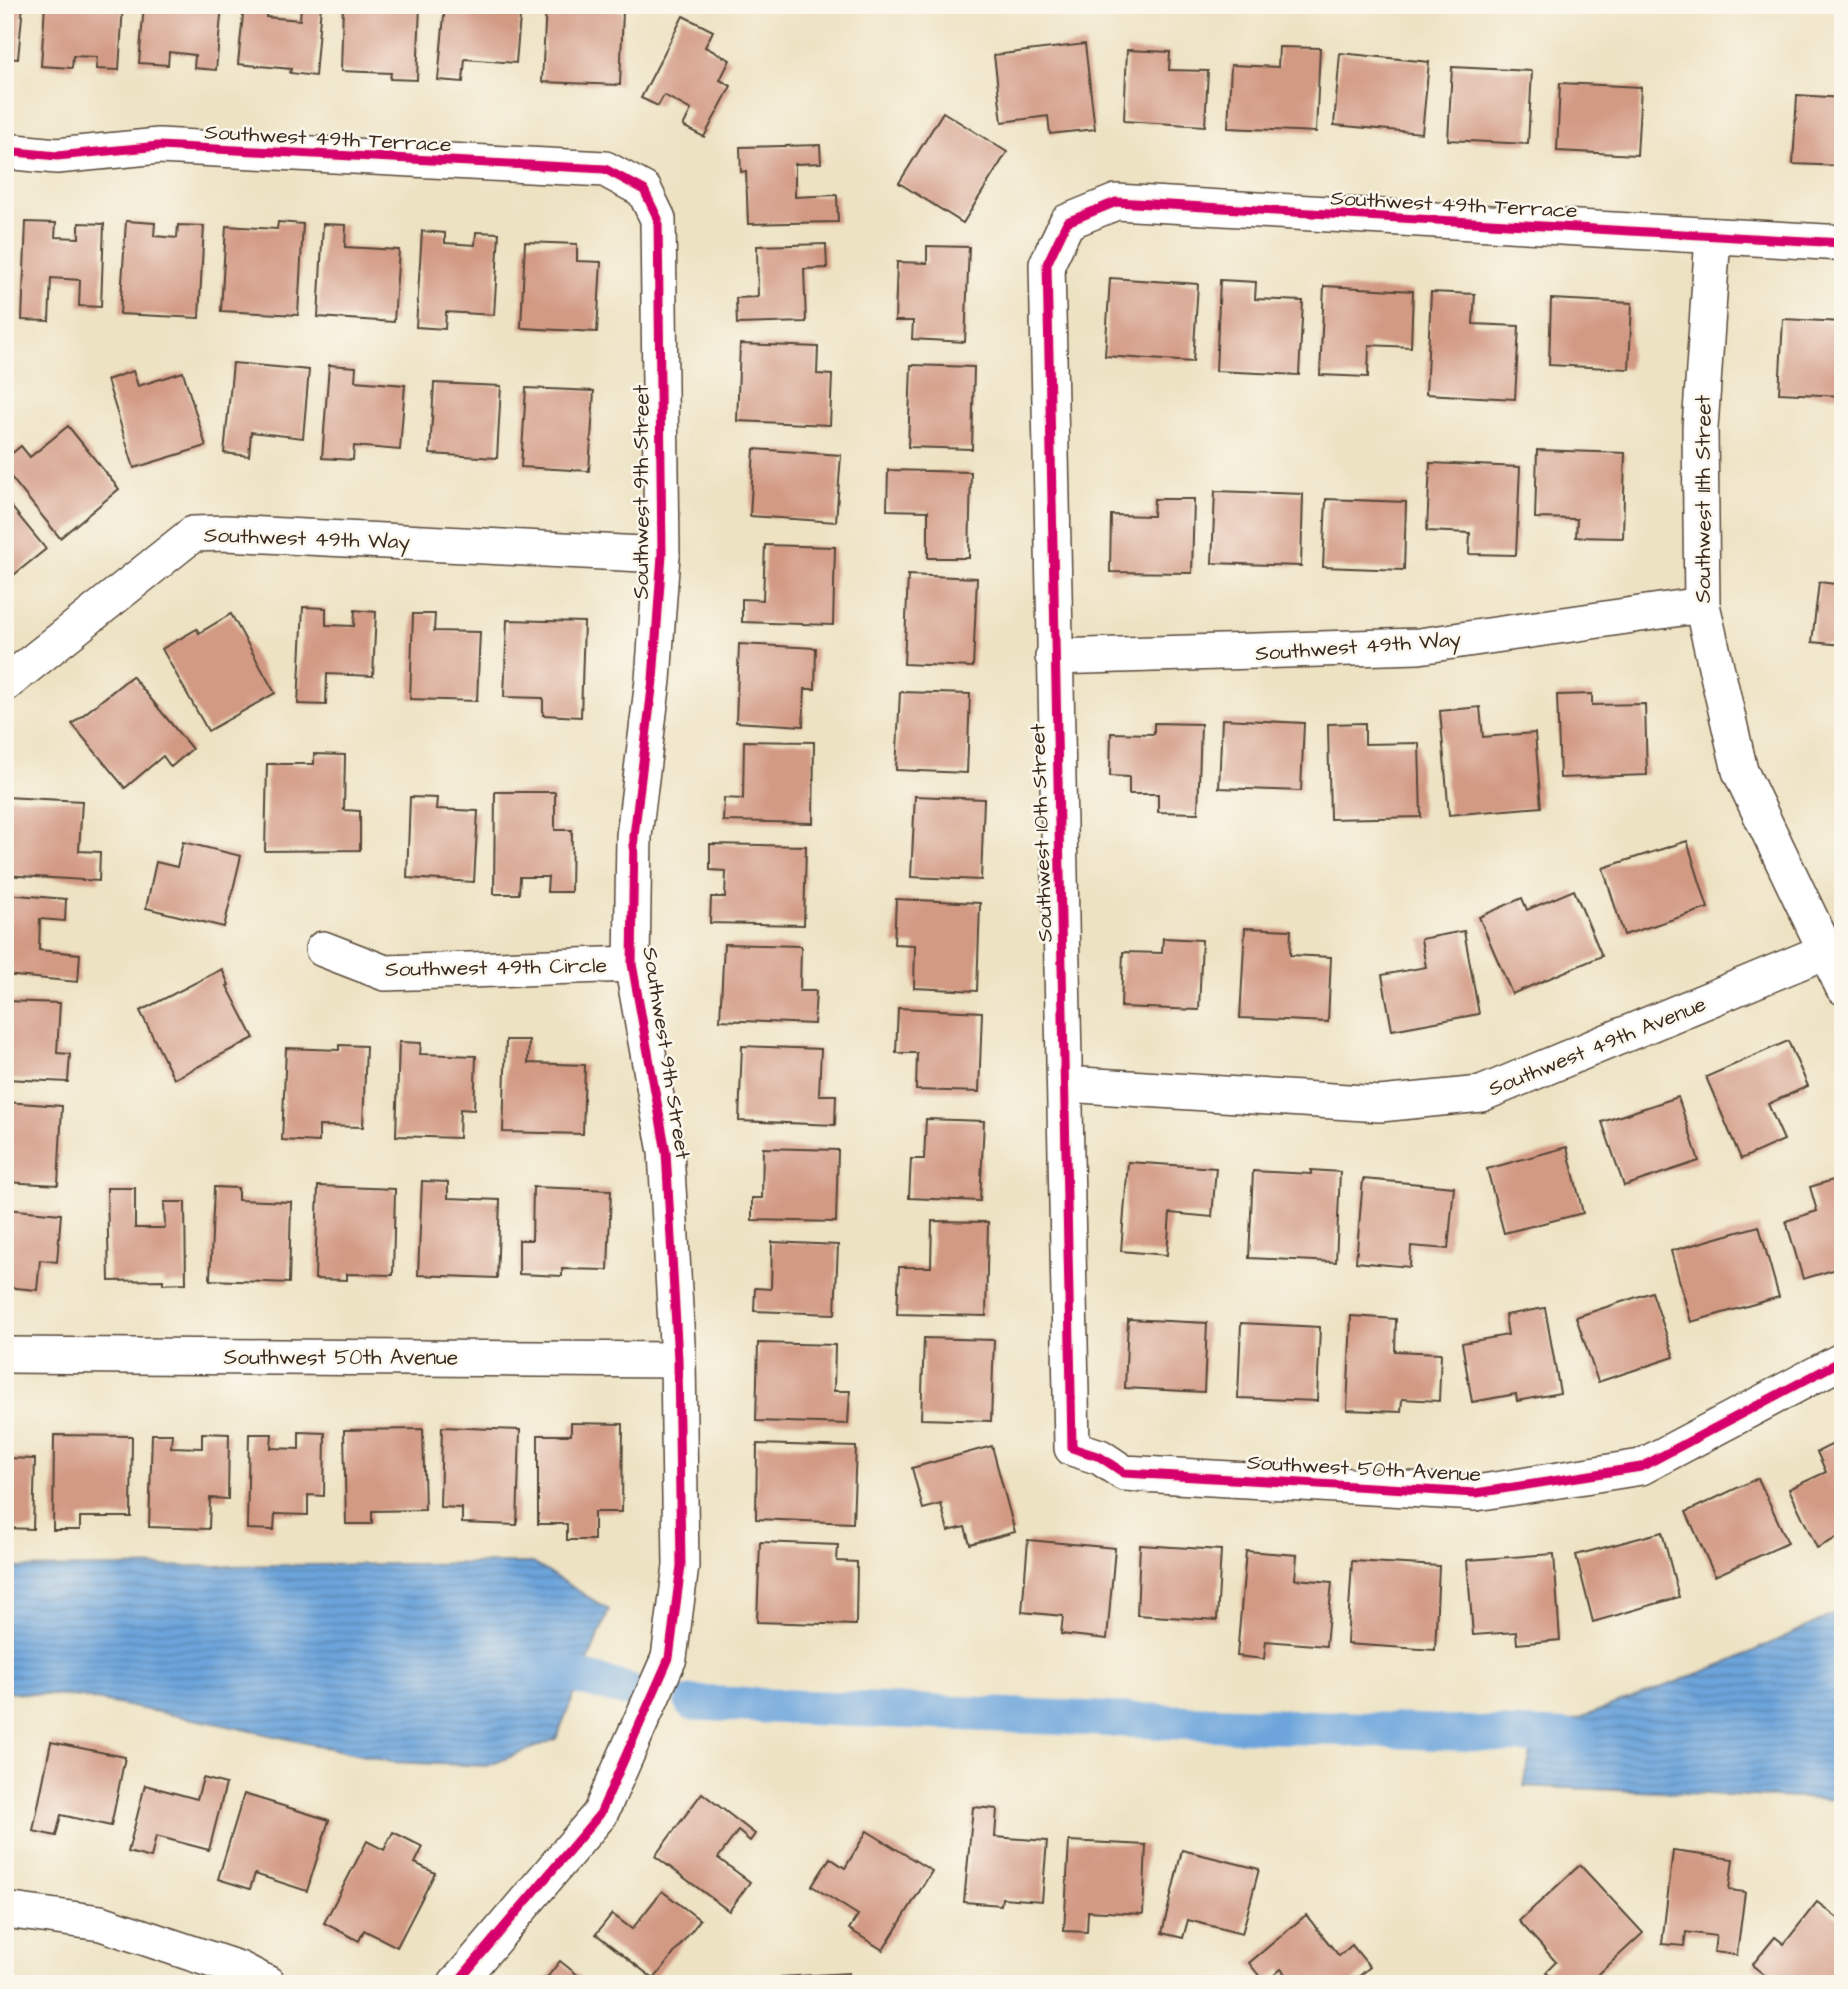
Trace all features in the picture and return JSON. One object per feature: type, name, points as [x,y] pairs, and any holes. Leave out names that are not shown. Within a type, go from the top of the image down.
[{"type":"street","name":"Southwest 49th Terrace","points":[[5,151],[57,156],[159,146],[606,169],[644,190]]},
{"type":"street","name":"Southwest 9th Street","points":[[456,1984],[600,1814],[669,1658],[681,1566],[678,1360],[667,1152],[632,964],[634,836],[653,680],[662,555],[658,219],[644,190]]},
{"type":"street","name":"Southwest 49th Terrace","points":[[1067,222],[1116,202],[1843,243]]},
{"type":"street","name":"Southwest 10th Street","points":[[1067,222],[1047,264],[1053,657],[1072,1448]]},
{"type":"street","name":"Southwest 11th Street","points":[[1713,236],[1700,428],[1702,605],[1740,771],[1843,987]]},
{"type":"street","name":"Southwest 49th Way","points":[[5,684],[193,534],[226,533],[662,555]]},
{"type":"street","name":"Southwest 49th Way","points":[[1053,657],[1419,646],[1702,605]]},
{"type":"street","name":"Southwest 49th Circle","points":[[323,949],[385,973],[632,964]]},
{"type":"street","name":"Southwest 49th Avenue","points":[[1065,1084],[1381,1104],[1481,1094],[1826,951]]},
{"type":"street","name":"Southwest 50th Avenue","points":[[5,1355],[678,1360]]},
{"type":"street","name":"Southwest 50th Avenue","points":[[1072,1448],[1100,1457],[1124,1473],[1476,1493],[1641,1468],[1843,1360]]},
{"type":"street","points":[[5,1910],[101,1923],[239,1969],[268,1984]]},
{"type":"water","points":[[533,1563],[609,1610],[556,1739],[487,1766],[392,1762],[81,1697],[5,1692],[5,1568]]},
{"type":"water","points":[[1843,1610],[1843,1800],[1524,1786],[1534,1735],[1732,1661]]},
{"type":"building","points":[[5,5],[23,5],[18,59],[5,58]]},
{"type":"building","points":[[45,5],[123,5],[119,70],[96,69],[97,57],[73,56],[72,68],[41,66]]},
{"type":"building","points":[[144,5],[222,5],[216,70],[194,68],[195,55],[169,52],[168,65],[139,63]]},
{"type":"building","points":[[244,5],[267,5],[266,17],[300,20],[301,5],[321,5],[315,76],[290,73],[291,69],[238,64]]},
{"type":"building","points":[[343,5],[420,5],[417,80],[390,79],[391,73],[341,71]]},
{"type":"building","points":[[445,5],[521,5],[516,63],[465,59],[463,82],[438,80]]},
{"type":"building","points":[[546,5],[574,5],[574,9],[623,11],[620,85],[542,82]]},
{"type":"building","points":[[683,16],[713,31],[705,47],[730,60],[720,80],[731,86],[704,137],[683,126],[691,110],[664,95],[658,106],[641,98]]},
{"type":"building","points":[[1085,44],[1095,129],[1050,134],[1048,116],[1002,122],[994,55]]},
{"type":"building","points":[[1279,47],[1320,48],[1316,132],[1228,128],[1231,65],[1278,67]]},
{"type":"building","points":[[1127,50],[1170,52],[1169,70],[1208,71],[1205,126],[1124,121]]},
{"type":"building","points":[[1340,53],[1429,62],[1422,133],[1334,125]]},
{"type":"building","points":[[1452,67],[1532,71],[1528,144],[1448,140]]},
{"type":"building","points":[[1560,83],[1641,87],[1637,155],[1557,151]]},
{"type":"building","points":[[1797,95],[1843,98],[1843,166],[1793,164]]},
{"type":"building","points":[[943,112],[1007,152],[963,223],[899,183]]},
{"type":"building","points":[[820,145],[821,163],[795,164],[795,197],[837,195],[838,222],[748,224],[746,171],[741,172],[740,147]]},
{"type":"building","points":[[126,221],[155,223],[154,236],[177,238],[178,225],[204,226],[199,318],[120,314]]},
{"type":"building","points":[[26,222],[56,223],[55,237],[79,238],[79,223],[104,224],[101,307],[79,306],[80,280],[51,278],[49,321],[22,320]]},
{"type":"building","points":[[278,222],[303,224],[298,315],[221,311],[226,226],[277,229]]},
{"type":"building","points":[[323,224],[346,225],[345,247],[399,250],[394,322],[318,317]]},
{"type":"building","points":[[422,231],[445,233],[445,243],[475,245],[476,232],[499,233],[494,315],[446,312],[445,329],[416,327]]},
{"type":"building","points":[[525,242],[577,244],[577,261],[601,262],[597,332],[521,328]]},
{"type":"building","points":[[826,244],[827,268],[804,269],[806,322],[737,324],[736,298],[758,297],[757,246]]},
{"type":"building","points":[[927,246],[969,247],[965,342],[912,339],[913,321],[895,321],[897,262],[927,263]]},
{"type":"building","points":[[1110,278],[1198,284],[1193,362],[1105,356]]},
{"type":"building","points":[[1220,280],[1256,282],[1255,299],[1303,301],[1299,375],[1216,371]]},
{"type":"building","points":[[1324,286],[1413,291],[1411,347],[1369,345],[1368,377],[1320,375]]},
{"type":"building","points":[[1431,292],[1475,294],[1473,324],[1519,326],[1515,399],[1426,394]]},
{"type":"building","points":[[1551,299],[1632,303],[1629,369],[1549,365]]},
{"type":"building","points":[[1783,319],[1843,322],[1843,396],[1779,393]]},
{"type":"building","points":[[740,344],[818,347],[817,374],[832,375],[830,425],[737,421]]},
{"type":"building","points":[[233,363],[309,370],[303,438],[251,432],[249,456],[224,453]]},
{"type":"building","points":[[329,365],[356,367],[355,381],[405,385],[400,450],[354,446],[353,460],[322,458]]},
{"type":"building","points":[[911,365],[974,367],[972,449],[908,447]]},
{"type":"building","points":[[133,371],[138,386],[183,372],[206,446],[134,468],[107,380]]},
{"type":"building","points":[[434,383],[501,386],[497,458],[430,454]]},
{"type":"building","points":[[526,388],[594,391],[589,471],[521,467]]},
{"type":"building","points":[[68,426],[119,489],[60,538],[5,470],[5,459],[21,446],[30,457]]},
{"type":"building","points":[[754,449],[841,455],[836,522],[750,516]]},
{"type":"building","points":[[1537,450],[1625,453],[1623,538],[1576,537],[1577,519],[1535,518]]},
{"type":"building","points":[[1430,463],[1520,467],[1516,555],[1469,554],[1470,533],[1427,531]]},
{"type":"building","points":[[888,470],[971,472],[969,558],[928,558],[928,511],[887,510]]},
{"type":"building","points":[[1215,491],[1303,494],[1301,566],[1212,563]]},
{"type":"building","points":[[5,499],[46,549],[5,582]]},
{"type":"building","points":[[1154,499],[1194,499],[1192,573],[1110,572],[1111,515],[1153,516]]},
{"type":"building","points":[[1326,499],[1406,502],[1404,570],[1323,567]]},
{"type":"building","points":[[765,545],[835,547],[833,625],[742,622],[742,599],[763,600]]},
{"type":"building","points":[[908,575],[977,578],[973,667],[904,664]]},
{"type":"building","points":[[1819,582],[1843,585],[1843,645],[1812,642]]},
{"type":"building","points":[[303,607],[326,608],[326,625],[354,626],[355,610],[376,612],[373,676],[327,674],[326,705],[298,704]]},
{"type":"building","points":[[231,614],[275,693],[208,731],[162,649],[197,629],[199,633]]},
{"type":"building","points":[[413,614],[435,614],[434,631],[480,632],[477,701],[410,699]]},
{"type":"building","points":[[507,620],[584,622],[581,717],[543,715],[543,698],[504,697]]},
{"type":"building","points":[[739,644],[816,648],[815,689],[805,689],[803,726],[736,722]]},
{"type":"building","points":[[132,676],[192,749],[171,767],[163,756],[125,788],[72,724]]},
{"type":"building","points":[[900,692],[970,694],[967,773],[896,770]]},
{"type":"building","points":[[1592,694],[1592,705],[1645,704],[1647,775],[1560,778],[1557,695]]},
{"type":"building","points":[[1480,707],[1483,737],[1535,733],[1541,807],[1449,815],[1440,711]]},
{"type":"building","points":[[1222,719],[1304,723],[1301,791],[1219,788]]},
{"type":"building","points":[[1154,723],[1201,724],[1198,813],[1158,812],[1158,794],[1129,794],[1129,777],[1110,776],[1111,733],[1154,734]]},
{"type":"building","points":[[1365,723],[1365,744],[1419,743],[1421,817],[1330,819],[1328,724]]},
{"type":"building","points":[[744,741],[814,742],[813,823],[723,821],[724,798],[743,799]]},
{"type":"building","points":[[314,754],[345,755],[344,810],[360,811],[360,850],[265,851],[267,764],[314,764]]},
{"type":"building","points":[[495,792],[555,792],[555,830],[572,830],[571,892],[547,892],[548,877],[520,877],[519,894],[494,894]]},
{"type":"building","points":[[915,796],[984,799],[981,880],[911,877]]},
{"type":"building","points":[[5,797],[82,801],[79,851],[100,852],[99,881],[5,875]]},
{"type":"building","points":[[410,797],[437,798],[436,809],[478,811],[474,882],[407,878]]},
{"type":"building","points":[[1687,841],[1708,908],[1624,935],[1603,868]]},
{"type":"building","points":[[183,842],[241,856],[224,927],[146,908],[156,862],[177,867]]},
{"type":"building","points":[[710,844],[806,846],[804,925],[710,923],[711,897],[725,897],[726,871],[710,870]]},
{"type":"building","points":[[1574,890],[1602,956],[1512,994],[1479,917],[1522,898],[1527,910]]},
{"type":"building","points":[[5,894],[66,899],[65,921],[40,919],[39,950],[80,954],[78,982],[5,975]]},
{"type":"building","points":[[896,899],[980,903],[977,991],[914,988],[915,945],[894,944]]},
{"type":"building","points":[[1245,928],[1291,930],[1290,955],[1331,957],[1328,1022],[1240,1018]]},
{"type":"building","points":[[1464,931],[1479,1014],[1392,1030],[1382,975],[1426,967],[1421,939]]},
{"type":"building","points":[[1163,938],[1202,940],[1199,1010],[1121,1007],[1123,952],[1162,953]]},
{"type":"building","points":[[724,944],[801,946],[800,991],[816,991],[814,1024],[720,1020]]},
{"type":"building","points":[[222,969],[229,985],[227,986],[254,1038],[174,1079],[140,1011]]},
{"type":"building","points":[[5,1001],[60,1003],[57,1053],[70,1054],[68,1082],[5,1079]]},
{"type":"building","points":[[898,1008],[982,1012],[979,1092],[916,1090],[917,1053],[896,1053]]},
{"type":"building","points":[[506,1040],[529,1040],[528,1063],[585,1065],[583,1134],[503,1132]]},
{"type":"building","points":[[1788,1041],[1808,1086],[1768,1104],[1784,1140],[1741,1159],[1706,1077]]},
{"type":"building","points":[[399,1042],[421,1043],[420,1054],[476,1056],[474,1110],[460,1109],[459,1138],[396,1136]]},
{"type":"building","points":[[339,1045],[366,1046],[363,1127],[319,1126],[319,1142],[282,1140],[286,1048],[339,1050]]},
{"type":"building","points":[[742,1046],[821,1049],[819,1095],[836,1095],[835,1125],[739,1121]]},
{"type":"building","points":[[1678,1097],[1699,1161],[1624,1186],[1602,1122]]},
{"type":"building","points":[[5,1102],[62,1106],[58,1185],[5,1182]]},
{"type":"building","points":[[926,1119],[984,1121],[980,1201],[909,1198],[911,1159],[924,1159]]},
{"type":"building","points":[[1567,1147],[1583,1213],[1504,1233],[1487,1169]]},
{"type":"building","points":[[763,1148],[838,1150],[836,1222],[752,1220],[752,1198],[762,1198]]},
{"type":"building","points":[[1128,1162],[1216,1168],[1212,1217],[1170,1213],[1167,1255],[1121,1251]]},
{"type":"building","points":[[1311,1170],[1340,1172],[1336,1262],[1249,1258],[1253,1171],[1311,1174]]},
{"type":"building","points":[[1843,1177],[1843,1267],[1803,1279],[1786,1221],[1817,1211],[1810,1187]]},
{"type":"building","points":[[1363,1179],[1454,1187],[1448,1249],[1411,1246],[1410,1267],[1356,1262]]},
{"type":"building","points":[[422,1181],[448,1182],[448,1198],[500,1200],[497,1278],[418,1275]]},
{"type":"building","points":[[318,1186],[395,1189],[393,1275],[347,1274],[347,1280],[315,1279]]},
{"type":"building","points":[[214,1187],[238,1188],[238,1200],[291,1202],[289,1283],[210,1280]]},
{"type":"building","points":[[533,1187],[611,1190],[608,1270],[562,1269],[562,1276],[519,1274],[519,1240],[532,1240]]},
{"type":"building","points":[[107,1188],[135,1188],[135,1228],[165,1228],[164,1202],[185,1202],[186,1283],[163,1284],[163,1280],[109,1281]]},
{"type":"building","points":[[5,1209],[61,1214],[57,1262],[40,1260],[37,1290],[5,1287]]},
{"type":"building","points":[[932,1221],[988,1222],[986,1316],[897,1314],[899,1267],[931,1267]]},
{"type":"building","points":[[1759,1226],[1779,1297],[1691,1322],[1671,1251]]},
{"type":"building","points":[[772,1242],[838,1245],[835,1314],[754,1311],[755,1288],[771,1289]]},
{"type":"building","points":[[1652,1292],[1674,1357],[1598,1382],[1576,1317]]},
{"type":"building","points":[[1545,1308],[1560,1393],[1517,1401],[1516,1394],[1472,1402],[1462,1343],[1508,1335],[1505,1315]]},
{"type":"building","points":[[1351,1316],[1396,1319],[1395,1351],[1441,1353],[1439,1401],[1402,1399],[1401,1412],[1347,1410]]},
{"type":"building","points":[[1128,1319],[1207,1323],[1204,1392],[1125,1388]]},
{"type":"building","points":[[1241,1323],[1320,1327],[1317,1401],[1238,1398]]},
{"type":"building","points":[[924,1338],[994,1340],[991,1421],[921,1419]]},
{"type":"building","points":[[758,1343],[835,1345],[834,1391],[850,1391],[848,1424],[756,1421]]},
{"type":"building","points":[[571,1423],[623,1424],[622,1512],[594,1512],[594,1540],[567,1540],[567,1524],[538,1524],[538,1435],[571,1435]]},
{"type":"building","points":[[442,1427],[520,1430],[517,1525],[462,1523],[462,1508],[440,1507]]},
{"type":"building","points":[[423,1429],[425,1510],[372,1511],[372,1524],[346,1524],[344,1430]]},
{"type":"building","points":[[299,1432],[325,1433],[324,1496],[308,1495],[308,1515],[275,1514],[274,1530],[247,1529],[249,1434],[272,1434],[271,1448],[299,1449]]},
{"type":"building","points":[[202,1433],[229,1434],[228,1499],[210,1498],[209,1529],[149,1527],[152,1434],[172,1434],[171,1447],[202,1448]]},
{"type":"building","points":[[54,1435],[132,1436],[131,1517],[80,1517],[80,1530],[53,1530]]},
{"type":"building","points":[[1843,1439],[1843,1535],[1817,1548],[1789,1489],[1826,1472],[1817,1452]]},
{"type":"building","points":[[757,1444],[856,1447],[853,1523],[756,1519]]},
{"type":"building","points":[[992,1446],[1015,1532],[970,1544],[965,1527],[948,1531],[941,1504],[923,1509],[912,1468]]},
{"type":"building","points":[[5,1458],[35,1459],[33,1529],[5,1528]]},
{"type":"building","points":[[1758,1478],[1788,1543],[1715,1576],[1686,1512]]},
{"type":"building","points":[[1662,1532],[1679,1597],[1593,1622],[1576,1555]]},
{"type":"building","points":[[1028,1540],[1115,1548],[1107,1639],[1061,1634],[1063,1616],[1022,1612]]},
{"type":"building","points":[[760,1542],[838,1545],[837,1561],[857,1562],[856,1625],[757,1622]]},
{"type":"building","points":[[1140,1545],[1221,1550],[1217,1620],[1137,1615]]},
{"type":"building","points":[[1246,1551],[1297,1555],[1295,1579],[1332,1582],[1326,1646],[1266,1641],[1264,1659],[1237,1656]]},
{"type":"building","points":[[1554,1554],[1560,1640],[1517,1644],[1516,1632],[1473,1635],[1467,1560]]},
{"type":"building","points":[[1352,1561],[1439,1566],[1435,1650],[1347,1644]]},
{"type":"building","points":[[51,1742],[125,1757],[111,1826],[61,1815],[56,1836],[33,1831]]},
{"type":"building","points":[[203,1778],[226,1784],[209,1850],[156,1836],[151,1858],[128,1852],[145,1785],[197,1799]]},
{"type":"building","points":[[702,1793],[755,1834],[750,1841],[738,1831],[718,1858],[750,1882],[729,1911],[655,1856]]},
{"type":"building","points":[[244,1794],[329,1820],[307,1891],[255,1874],[250,1889],[218,1879]]},
{"type":"building","points":[[973,1807],[997,1809],[995,1837],[1047,1841],[1042,1901],[1002,1898],[1001,1905],[964,1902]]},
{"type":"building","points":[[867,1831],[932,1871],[883,1950],[849,1929],[858,1915],[812,1886],[830,1858],[845,1868]]},
{"type":"building","points":[[393,1832],[423,1847],[415,1863],[435,1873],[397,1947],[364,1930],[359,1941],[324,1923],[367,1841],[384,1850]]},
{"type":"building","points":[[1069,1841],[1146,1845],[1143,1914],[1088,1911],[1087,1932],[1064,1931]]},
{"type":"building","points":[[1182,1850],[1259,1869],[1242,1934],[1188,1920],[1183,1938],[1162,1933]]},
{"type":"building","points":[[1673,1851],[1733,1859],[1729,1890],[1745,1892],[1737,1955],[1714,1952],[1716,1936],[1686,1932],[1684,1946],[1662,1944]]},
{"type":"building","points":[[1580,1865],[1643,1933],[1588,1984],[1557,1984],[1546,1972],[1556,1962],[1519,1921]]},
{"type":"building","points":[[662,1891],[700,1920],[654,1979],[596,1934],[612,1914],[632,1929]]},
{"type":"building","points":[[1817,1902],[1843,1922],[1843,1984],[1776,1984],[1752,1965],[1775,1937],[1784,1944]]},
{"type":"building","points":[[1306,1915],[1339,1956],[1352,1945],[1370,1967],[1350,1984],[1293,1984],[1281,1969],[1265,1983],[1249,1963]]},
{"type":"building","points":[[560,1961],[589,1984],[542,1984]]},
{"type":"building","points":[[849,1973],[849,1984],[782,1984],[781,1977]]},
{"type":"waterway","points":[[537,1670],[555,1671],[627,1690]]},
{"type":"waterway","points":[[692,1703],[1580,1738]]},
{"type":"cycle path","points":[[5,151],[57,156],[159,146],[605,169],[644,190],[658,219],[662,555],[653,680],[634,836],[632,964],[666,1152],[678,1360],[681,1566],[669,1658],[600,1814],[456,1984]]},
{"type":"cycle path","points":[[1843,243],[1116,202],[1067,222],[1047,264],[1072,1448],[1100,1457],[1124,1473],[1476,1493],[1641,1467],[1843,1360]]}]
